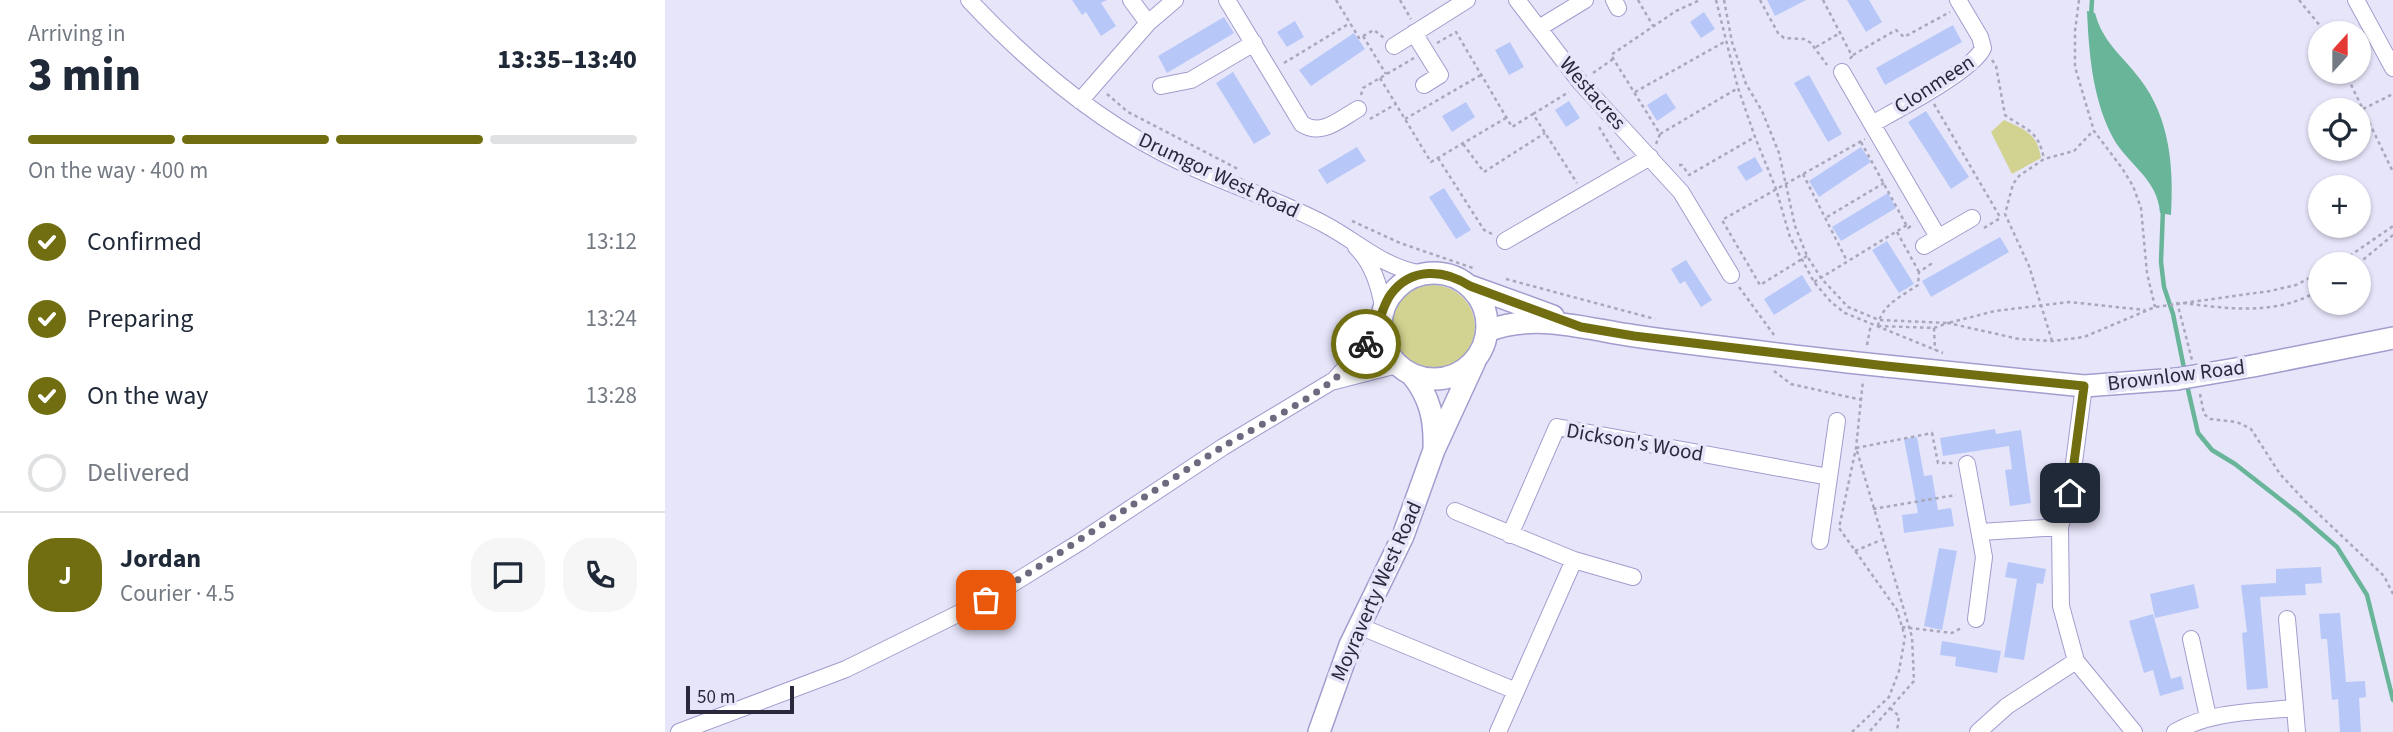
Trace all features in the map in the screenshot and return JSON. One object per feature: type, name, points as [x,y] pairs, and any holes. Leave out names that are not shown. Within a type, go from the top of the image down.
[{"type":"main road","points":[[1439,272],[1455,277],[1471,277],[1486,314],[1487,331],[1483,347],[1475,361],[1462,372],[1446,378],[1429,379],[1405,370],[1383,343],[1382,313],[1398,286],[1422,274],[1439,272]]},
{"type":"main road","name":"Brownlow Road","points":[[1471,277],[1581,327]]},
{"type":"main road","name":"Brownlow Road","points":[[1487,331],[1524,321],[1556,323],[1762,345],[1859,365],[2084,386],[2190,378],[2393,338]]},
{"type":"main road","name":"Moyraverty West Road","points":[[1319,732],[1334,686],[1359,626],[1403,536],[1434,450],[1475,361]]},
{"type":"main road","name":"Moyraverty West Road","points":[[1405,370],[1425,391],[1434,431],[1434,450]]},
{"type":"street","name":"Drumgor West Road","points":[[969,0],[1000,32],[1080,101],[1144,142],[1182,163],[1324,224],[1396,268],[1422,274]]},
{"type":"street","points":[[1131,0],[1148,23]]},
{"type":"street","points":[[1080,101],[1148,23],[1175,0]]},
{"type":"street","points":[[1227,0],[1302,124],[1319,130],[1358,109]]},
{"type":"street","points":[[1394,46],[1467,0]]},
{"type":"street","name":"Westacres","points":[[1517,0],[1580,82],[1681,192],[1731,275]]},
{"type":"street","points":[[1539,28],[1585,0]]},
{"type":"street","points":[[2356,0],[2393,68]]},
{"type":"street","name":"Clonmeen","points":[[1874,129],[1973,61],[1983,48],[1980,37],[1960,3]]},
{"type":"street","points":[[1416,32],[1440,75],[1424,85]]},
{"type":"street","points":[[1161,86],[1191,80],[1254,43]]},
{"type":"street","name":"Clonmeen","points":[[1842,72],[1938,237]]},
{"type":"street","points":[[1504,241],[1626,171],[1654,161]]},
{"type":"street","points":[[1924,246],[1972,218]]},
{"type":"street","name":"Drumgor West Road","points":[[1344,237],[1361,252],[1375,278],[1382,313]]},
{"type":"street","points":[[679,732],[846,669],[986,600],[1080,542],[1223,447],[1331,382],[1364,348],[1382,313]]},
{"type":"street","points":[[1331,382],[1405,370]]},
{"type":"street","points":[[2084,386],[2070,493],[2060,527],[2061,606],[2076,661],[2134,732]]},
{"type":"street","points":[[1820,541],[1837,421]]},
{"type":"street","name":"Dickson's Wood","points":[[1510,535],[1557,427],[1829,477]]},
{"type":"street","points":[[1967,464],[1984,556],[1976,619]]},
{"type":"street","points":[[1455,511],[1510,535],[1633,578]]},
{"type":"street","points":[[1980,532],[2060,527]]},
{"type":"street","points":[[1498,732],[1574,559]]},
{"type":"street","points":[[2287,619],[2297,732]]},
{"type":"street","points":[[1359,626],[1516,691]]},
{"type":"street","points":[[2191,639],[2208,717]]},
{"type":"street","points":[[1978,732],[2007,706],[2076,661]]},
{"type":"street","points":[[2175,732],[2194,721],[2208,717],[2295,708]]},
{"type":"path","points":[[1336,0],[1359,38],[1374,30],[1394,46]]},
{"type":"path","points":[[1400,0],[1416,32]]},
{"type":"path","points":[[1638,0],[1653,26]]},
{"type":"path","points":[[1700,0],[1676,11],[1611,55],[1660,134],[1654,161],[1682,165],[1689,175],[1755,137]]},
{"type":"path","points":[[1716,0],[1738,88],[1776,188],[1790,237],[1815,282],[1831,302],[1845,313],[1946,354]]},
{"type":"path","points":[[1724,0],[1733,42],[1747,84],[1762,111],[1779,153],[1795,226],[1807,256],[1821,278],[1848,307],[1879,320],[1948,323],[2019,339],[2052,341],[2084,337],[2155,307],[2270,291],[2296,285],[2308,279]]},
{"type":"path","points":[[1760,0],[1778,33],[1784,38],[1804,39],[1816,47],[1825,65],[1842,72],[1852,56],[1896,30],[1904,37],[1960,3]]},
{"type":"path","points":[[1823,0],[1852,56]]},
{"type":"path","points":[[2079,0],[2075,31],[2075,67],[2094,131],[2128,177],[2141,208],[2147,273],[2155,307]]},
{"type":"path","points":[[2299,0],[2316,21]]},
{"type":"path","points":[[1271,72],[1350,23]]},
{"type":"path","points":[[1396,104],[1369,120],[1358,109],[1363,88],[1456,32],[1512,127],[1570,91],[1613,59]]},
{"type":"path","points":[[1816,47],[1840,33]]},
{"type":"path","points":[[1363,36],[1386,74]]},
{"type":"path","points":[[1635,92],[1726,41]]},
{"type":"path","points":[[1983,48],[1996,66],[2005,115],[2033,132],[2039,139],[2044,159]]},
{"type":"path","points":[[1405,119],[1481,75]]},
{"type":"path","points":[[1380,78],[1430,162],[1506,118]]},
{"type":"path","points":[[1098,80],[1105,93],[1128,112],[1245,173]]},
{"type":"path","points":[[1660,134],[1738,88]]},
{"type":"path","points":[[1927,92],[2000,217]]},
{"type":"path","points":[[2371,105],[2393,94]]},
{"type":"path","points":[[1534,114],[1584,195]]},
{"type":"path","points":[[1598,125],[1626,171]]},
{"type":"path","points":[[2371,126],[2393,172]]},
{"type":"path","points":[[1807,256],[1760,285],[1722,220],[1861,142],[1874,129]]},
{"type":"path","points":[[2052,341],[2029,266],[2005,214],[2013,184],[2019,176],[2044,159],[2074,151],[2094,131]]},
{"type":"path","points":[[1462,144],[1484,172],[1545,133]]},
{"type":"path","points":[[1861,142],[1909,228],[1926,217]]},
{"type":"path","points":[[1438,158],[1484,230],[1504,241]]},
{"type":"path","points":[[1802,174],[1847,261]]},
{"type":"path","points":[[1826,218],[1884,183]]},
{"type":"path","points":[[1352,222],[1471,277]]},
{"type":"path","points":[[1815,282],[1907,225]]},
{"type":"path","points":[[2355,252],[2393,226]]},
{"type":"path","points":[[1878,326],[1889,304],[1918,285],[1919,272],[1896,231]]},
{"type":"path","points":[[2371,253],[2393,235]]},
{"type":"path","points":[[1919,272],[1931,264],[1924,246]]},
{"type":"path","points":[[1731,275],[1779,341],[1762,345],[1781,379],[1791,384],[1861,400]]},
{"type":"path","points":[[1497,276],[1661,321]]},
{"type":"path","points":[[2177,302],[2235,309],[2281,306],[2308,295]]},
{"type":"path","points":[[1878,326],[1934,328],[1995,311],[2069,302],[2123,310],[2145,310]]},
{"type":"path","points":[[2177,302],[2190,378],[2204,414],[2210,419],[2237,422],[2251,429],[2280,474],[2383,576],[2393,594]]},
{"type":"path","points":[[1852,732],[1889,697],[1899,671],[1905,637],[1897,610],[1839,528],[1856,448],[1861,400],[1859,365],[1871,324]]},
{"type":"path","points":[[1934,328],[1935,351]]},
{"type":"path","points":[[1856,448],[1931,433],[1938,463],[1967,464]]},
{"type":"path","points":[[1856,448],[1912,637],[1914,681],[1869,732]]},
{"type":"path","points":[[1873,509],[1971,492]]},
{"type":"path","points":[[1855,551],[1882,539]]},
{"type":"path","points":[[1902,627],[1952,634],[1976,619]]},
{"type":"path","points":[[1890,708],[1899,716],[1898,732]]},
{"type":"shaded area","points":[[2087,11],[2095,13],[2108,41],[2140,79],[2158,110],[2168,144],[2172,179],[2171,215],[2160,213],[2153,190],[2116,143],[2104,118],[2093,73]]},
{"type":"shaded area","points":[[2004,120],[2029,133],[2041,158],[2012,174],[1991,132]]},
{"type":"shaded area","points":[[1433,285],[1449,288],[1463,297],[1472,311],[1475,327],[1472,343],[1463,357],[1449,366],[1433,369],[1417,366],[1403,357],[1394,343],[1391,327],[1394,311],[1403,297],[1417,288]]},
{"type":"building","points":[[1072,0],[1107,0],[1101,3],[1116,26],[1101,36],[1086,12],[1082,15]]},
{"type":"building","points":[[1767,0],[1806,0],[1775,16]]},
{"type":"building","points":[[1847,0],[1869,0],[1882,22],[1866,32]]},
{"type":"building","points":[[1704,12],[1715,29],[1701,38],[1690,22]]},
{"type":"building","points":[[1224,17],[1234,33],[1167,73],[1158,56]]},
{"type":"building","points":[[1295,21],[1304,37],[1287,47],[1277,32]]},
{"type":"building","points":[[1953,25],[1962,42],[1885,85],[1876,68]]},
{"type":"building","points":[[1354,33],[1365,49],[1311,86],[1299,70]]},
{"type":"building","points":[[1510,42],[1524,67],[1509,75],[1495,50]]},
{"type":"building","points":[[1233,72],[1271,134],[1254,144],[1216,83]]},
{"type":"building","points":[[1809,75],[1842,134],[1828,142],[1794,83]]},
{"type":"building","points":[[1666,93],[1676,108],[1657,121],[1647,105]]},
{"type":"building","points":[[1569,101],[1580,118],[1566,127],[1555,110]]},
{"type":"building","points":[[1466,102],[1475,117],[1452,132],[1442,116]]},
{"type":"building","points":[[1926,111],[1969,177],[1951,189],[1908,122]]},
{"type":"building","points":[[1357,147],[1366,161],[1327,184],[1318,170]]},
{"type":"building","points":[[1861,147],[1871,162],[1819,197],[1809,181]]},
{"type":"building","points":[[1755,157],[1763,171],[1746,181],[1737,167]]},
{"type":"building","points":[[1444,188],[1471,230],[1456,239],[1429,197]]},
{"type":"building","points":[[1888,193],[1896,208],[1841,241],[1832,227]]},
{"type":"building","points":[[2000,237],[2009,252],[1931,297],[1922,281]]},
{"type":"building","points":[[1887,241],[1914,284],[1899,293],[1872,250]]},
{"type":"building","points":[[1686,260],[1712,300],[1701,307],[1685,281],[1680,284],[1671,269]]},
{"type":"building","points":[[1802,275],[1812,291],[1774,315],[1764,299]]},
{"type":"building","points":[[1995,429],[1996,434],[2021,430],[2031,503],[2010,506],[2005,470],[2012,469],[2009,446],[1943,456],[1940,438]]},
{"type":"building","points":[[1917,437],[1924,476],[1932,475],[1938,510],[1951,508],[1954,526],[1904,533],[1902,515],[1918,513],[1904,439]]},
{"type":"building","points":[[1939,548],[1957,551],[1942,630],[1924,626]]},
{"type":"building","points":[[2008,562],[2046,569],[2043,584],[2037,583],[2024,660],[2004,657],[2017,579],[2005,577]]},
{"type":"building","points":[[2321,567],[2322,583],[2305,584],[2306,595],[2260,597],[2268,688],[2247,690],[2242,633],[2247,632],[2241,585],[2276,583],[2276,569]]},
{"type":"building","points":[[2194,584],[2199,608],[2155,618],[2150,594]]},
{"type":"building","points":[[2340,613],[2346,682],[2365,681],[2366,697],[2359,698],[2361,732],[2340,732],[2338,699],[2332,700],[2327,639],[2321,639],[2319,614]]},
{"type":"building","points":[[2153,614],[2171,679],[2181,676],[2184,689],[2160,696],[2153,670],[2144,673],[2129,621]]},
{"type":"building","points":[[1942,641],[2001,651],[1997,673],[1955,666],[1956,657],[1940,655]]},
{"type":"waterway","points":[[2091,17],[2092,0]]},
{"type":"waterway","points":[[2163,209],[2161,262],[2164,287],[2173,314],[2185,373]]},
{"type":"waterway","points":[[2187,385],[2198,433],[2212,450],[2235,464],[2337,547],[2367,595],[2393,700]]},
{"type":"way so far","points":[[986,600],[1080,542],[1223,447],[1331,382],[1353,362],[1366,344]]},
{"type":"route","points":[[1366,344],[1389,296],[1398,286],[1410,278],[1439,272],[1581,327],[1789,355],[2084,386],[2070,493]]}]
